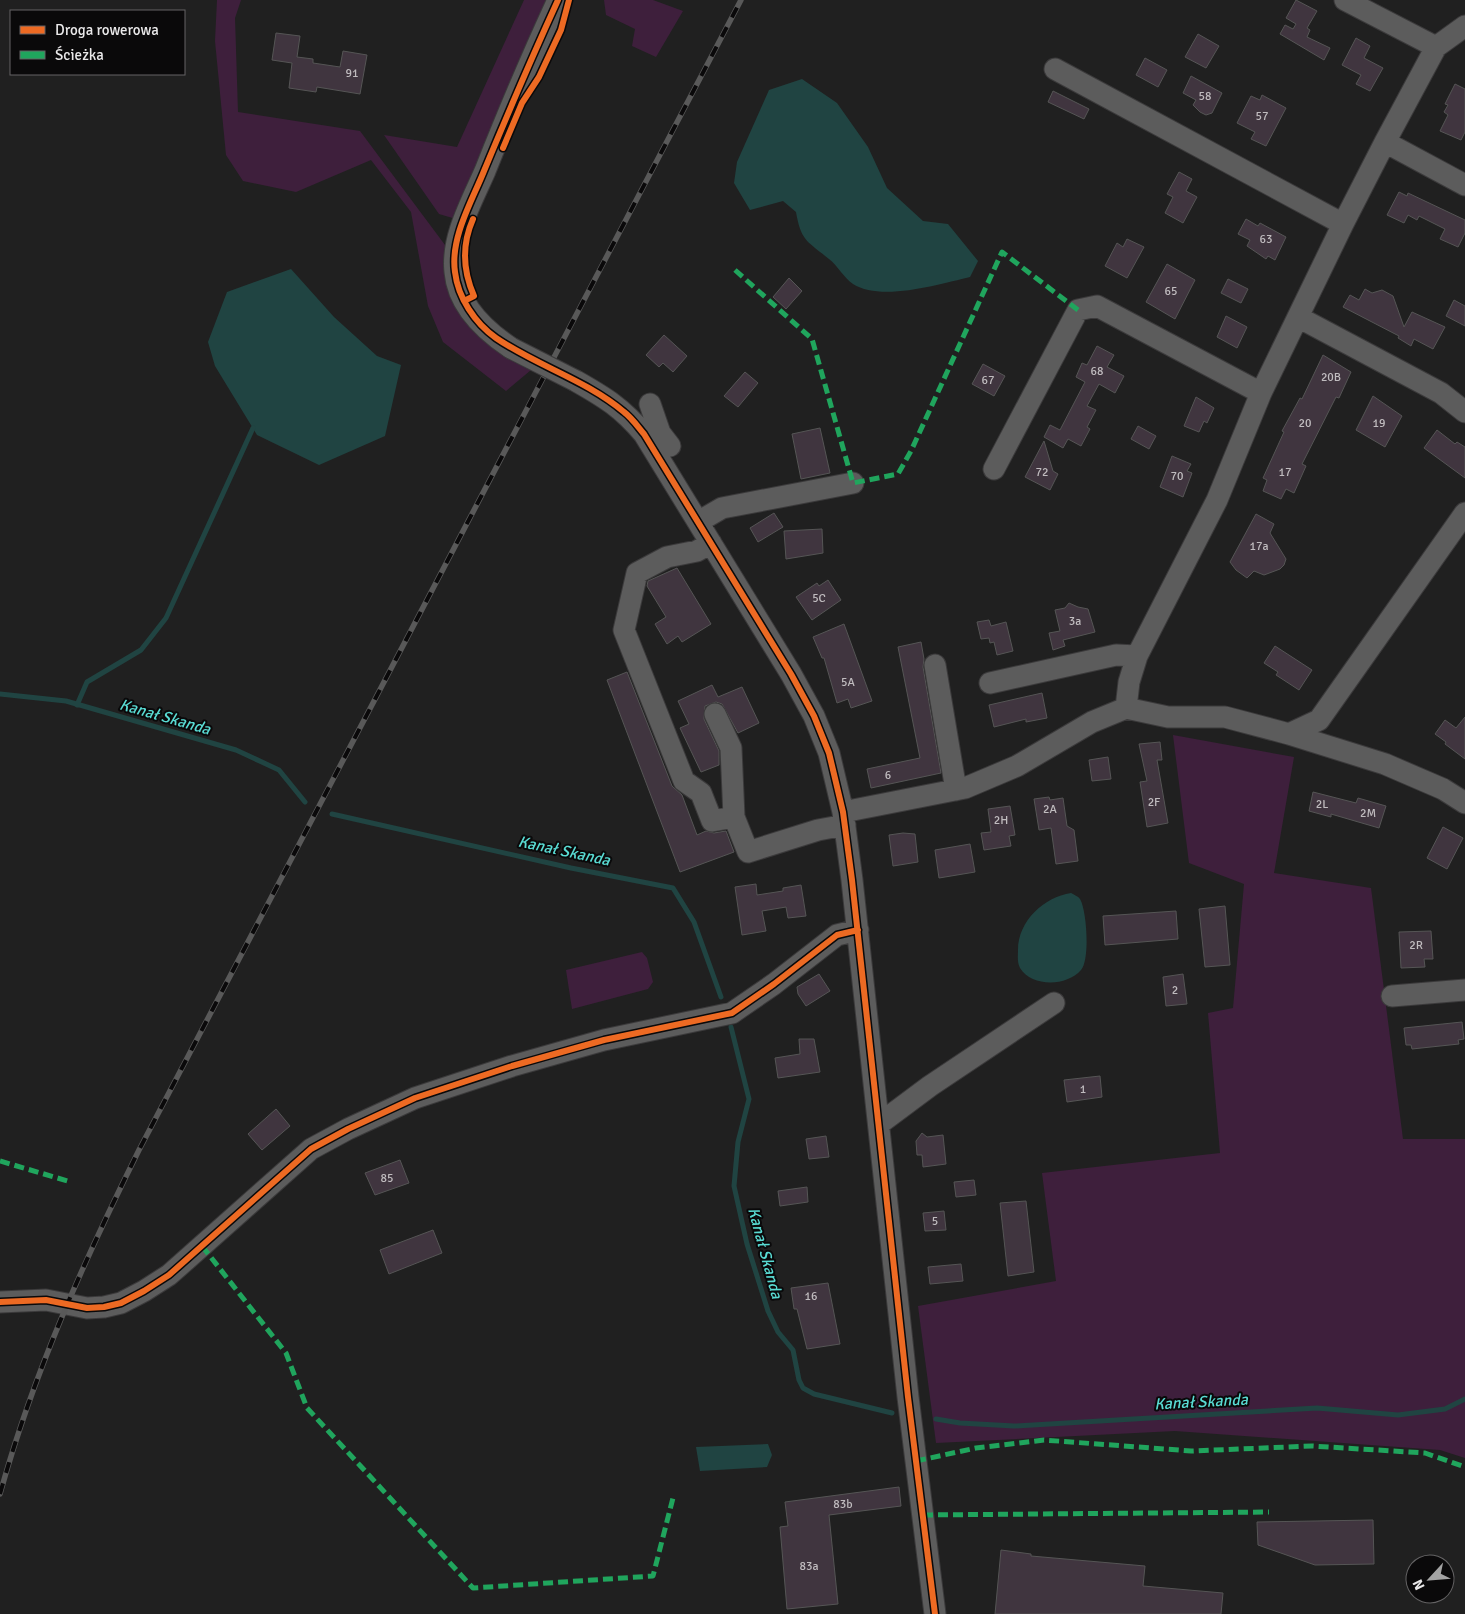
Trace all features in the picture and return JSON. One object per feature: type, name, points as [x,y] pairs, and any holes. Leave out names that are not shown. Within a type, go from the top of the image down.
[{"type":"street","points":[[558,0],[521,81],[458,237],[454,271],[461,295],[473,316],[490,334],[511,348],[605,397],[661,442]]},
{"type":"street","points":[[1345,0],[1436,48]]},
{"type":"street","points":[[1126,708],[1129,682],[1137,656],[1217,500],[1261,393],[1343,224],[1436,48],[1465,26]]},
{"type":"street","points":[[1055,69],[1343,224]]},
{"type":"street","points":[[1386,142],[1465,185]]},
{"type":"street","points":[[994,469],[1078,310],[1097,306],[1261,393]]},
{"type":"street","points":[[1298,317],[1441,393],[1465,412]]},
{"type":"street","points":[[650,404],[661,442],[698,522],[814,716],[829,753],[844,819],[858,930],[908,1397],[935,1614]]},
{"type":"street","points":[[698,522],[722,508],[853,483]]},
{"type":"street","points":[[1289,734],[1319,720],[1465,514]]},
{"type":"street","points":[[711,543],[697,551],[667,557],[637,573],[624,630],[684,781],[701,793],[712,821],[734,817]]},
{"type":"street","points":[[990,683],[1116,654],[1137,656]]},
{"type":"street","points":[[935,665],[956,790]]},
{"type":"street","points":[[714,714],[731,748],[734,817],[748,852],[818,830],[844,819],[956,790],[1017,766],[1092,722],[1126,708],[1168,717],[1225,717],[1289,734],[1385,764],[1443,790],[1465,803]]},
{"type":"street","points":[[0,1302],[46,1300],[87,1308],[121,1303],[169,1275],[311,1148],[348,1129],[415,1098],[512,1066],[604,1040],[732,1013],[774,984],[837,935],[858,930]]},
{"type":"street","points":[[1392,996],[1465,990]]},
{"type":"street","points":[[879,1124],[930,1086],[1054,1004]]},
{"type":"shaded area","points":[[217,0],[241,0],[235,18],[238,112],[360,131],[445,245],[452,294],[507,356],[531,370],[506,391],[443,342],[428,306],[411,212],[371,160],[296,192],[243,181],[226,155],[215,41]]},
{"type":"shaded area","points":[[524,0],[546,0],[456,219],[439,214],[384,135],[457,147]]},
{"type":"shaded area","points":[[604,0],[653,0],[683,11],[656,57],[632,46],[635,29],[606,15]]},
{"type":"shaded area","points":[[1173,735],[1294,757],[1274,873],[1371,888],[1403,1139],[1465,1139],[1465,1458],[1440,1450],[1175,1431],[936,1443],[918,1306],[1056,1281],[1042,1173],[1220,1153],[1208,1013],[1233,1008],[1244,884],[1189,863]]},
{"type":"shaded area","points":[[642,952],[647,958],[653,982],[648,989],[572,1009],[566,970]]},
{"type":"water","points":[[802,79],[837,103],[868,147],[887,188],[923,221],[948,224],[978,261],[970,277],[894,292],[865,289],[853,284],[832,262],[806,240],[800,229],[796,212],[783,201],[750,210],[734,183],[737,162],[769,90]]},
{"type":"water","points":[[291,269],[334,317],[377,356],[401,365],[385,436],[319,465],[257,435],[215,366],[208,342],[227,292]]},
{"type":"water","points":[[1071,893],[1080,899],[1084,914],[1086,956],[1084,965],[1075,976],[1067,980],[1049,982],[1032,979],[1025,974],[1018,964],[1019,939],[1022,929],[1034,912],[1042,905],[1061,895]]},
{"type":"water","points":[[768,1444],[772,1455],[767,1467],[700,1471],[696,1447]]},
{"type":"building","points":[[1296,0],[1317,11],[1307,28],[1310,30],[1307,37],[1330,48],[1324,60],[1280,34],[1285,25],[1293,29],[1296,24],[1286,18]]},
{"type":"building","points":[[276,33],[300,36],[297,57],[313,59],[313,63],[340,67],[343,51],[367,55],[360,94],[317,87],[316,92],[289,88],[292,63],[272,60]]},
{"type":"building","points":[[1198,34],[1219,46],[1206,68],[1185,57]]},
{"type":"building","points":[[1356,38],[1370,46],[1364,58],[1383,68],[1370,91],[1356,84],[1361,75],[1342,65]]},
{"type":"building","points":[[1145,58],[1167,70],[1158,87],[1136,75]]},
{"type":"building","points":[[1191,76],[1222,93],[1212,113],[1206,115],[1200,112],[1193,105],[1196,100],[1183,93]]},
{"type":"building","points":[[1455,84],[1465,89],[1465,132],[1461,140],[1440,131],[1448,115],[1444,112],[1448,105],[1445,104]]},
{"type":"building","points":[[1053,91],[1089,109],[1084,119],[1048,102]]},
{"type":"building","points":[[1262,95],[1286,108],[1266,146],[1251,139],[1255,132],[1237,123],[1251,96],[1260,100]]},
{"type":"building","points":[[1179,172],[1192,179],[1186,191],[1197,197],[1183,223],[1165,213],[1173,197],[1167,194]]},
{"type":"building","points":[[1399,192],[1407,196],[1408,193],[1465,220],[1465,233],[1458,247],[1440,239],[1445,229],[1419,216],[1417,220],[1408,215],[1404,223],[1387,215]]},
{"type":"building","points":[[1246,219],[1258,226],[1260,223],[1286,237],[1275,260],[1268,256],[1266,259],[1247,246],[1250,240],[1238,234]]},
{"type":"building","points":[[1127,239],[1144,247],[1127,278],[1105,266],[1117,243],[1123,247]]},
{"type":"building","points":[[1167,264],[1195,280],[1175,319],[1146,302]]},
{"type":"building","points":[[789,278],[802,291],[786,309],[773,297]]},
{"type":"building","points":[[1228,279],[1248,289],[1241,303],[1221,293]]},
{"type":"building","points":[[1365,289],[1372,293],[1382,290],[1393,296],[1404,327],[1412,312],[1445,327],[1433,349],[1414,339],[1411,346],[1398,338],[1399,336],[1343,307],[1350,295],[1359,300]]},
{"type":"building","points":[[1454,300],[1465,306],[1465,326],[1446,316]]},
{"type":"building","points":[[1226,316],[1247,327],[1237,348],[1217,337]]},
{"type":"building","points":[[664,335],[687,356],[673,372],[663,363],[659,367],[646,355]]},
{"type":"building","points":[[1097,346],[1114,355],[1107,367],[1124,376],[1115,393],[1099,384],[1087,406],[1096,410],[1087,427],[1090,429],[1081,446],[1068,439],[1063,448],[1044,437],[1050,425],[1060,430],[1085,382],[1076,377],[1082,363],[1087,365]]},
{"type":"building","points":[[1323,355],[1351,372],[1339,398],[1336,397],[1302,464],[1306,466],[1294,493],[1286,489],[1281,499],[1263,491],[1267,480],[1263,478],[1284,432],[1282,431],[1300,398],[1302,399]]},
{"type":"building","points":[[983,364],[1005,376],[994,396],[972,384]]},
{"type":"building","points":[[745,372],[758,383],[738,407],[724,396]]},
{"type":"building","points":[[1373,396],[1402,416],[1385,447],[1356,430]]},
{"type":"building","points":[[1196,397],[1214,408],[1207,423],[1204,421],[1199,432],[1184,426]]},
{"type":"building","points":[[1138,426],[1156,436],[1149,449],[1131,439]]},
{"type":"building","points":[[820,428],[830,473],[801,479],[792,434]]},
{"type":"building","points":[[1437,430],[1455,444],[1457,442],[1465,447],[1465,478],[1424,448]]},
{"type":"building","points":[[1044,441],[1053,471],[1058,474],[1050,490],[1025,477]]},
{"type":"building","points":[[1172,456],[1191,464],[1187,471],[1192,473],[1183,497],[1160,487]]},
{"type":"building","points":[[774,513],[783,527],[758,542],[750,528]]},
{"type":"building","points":[[1256,514],[1274,524],[1270,533],[1286,559],[1280,569],[1264,575],[1254,571],[1247,578],[1236,570],[1230,562]]},
{"type":"building","points":[[822,529],[823,553],[786,559],[784,531]]},
{"type":"building","points":[[677,568],[711,624],[682,642],[678,636],[667,644],[655,624],[666,617],[647,586],[648,581]]},
{"type":"building","points":[[828,580],[841,600],[812,620],[796,597],[817,583],[819,586]]},
{"type":"building","points":[[1069,603],[1088,609],[1095,632],[1063,640],[1065,646],[1053,650],[1049,633],[1060,631],[1055,610],[1065,608]]},
{"type":"building","points":[[989,620],[991,626],[1006,622],[1013,651],[997,655],[994,642],[990,643],[989,638],[981,639],[977,622]]},
{"type":"building","points":[[844,624],[872,701],[851,708],[848,699],[837,703],[824,658],[822,658],[813,637]]},
{"type":"building","points":[[921,642],[924,659],[923,667],[941,773],[871,788],[867,769],[920,758],[898,647]]},
{"type":"building","points":[[1275,646],[1312,670],[1299,690],[1276,675],[1278,672],[1264,663]]},
{"type":"building","points":[[627,672],[672,786],[682,795],[697,835],[706,831],[714,833],[726,831],[734,852],[680,872],[607,680]]},
{"type":"building","points":[[712,685],[718,697],[742,687],[759,723],[738,733],[722,704],[716,702],[705,706],[704,719],[719,751],[719,765],[701,772],[680,728],[689,724],[678,701]]},
{"type":"building","points":[[1042,693],[1047,718],[1026,722],[1026,719],[994,727],[989,705]]},
{"type":"building","points":[[1465,717],[1465,759],[1435,734],[1445,720],[1456,728]]},
{"type":"building","points":[[1160,742],[1162,760],[1157,760],[1168,823],[1147,827],[1140,782],[1147,781],[1139,744]]},
{"type":"building","points":[[1108,757],[1111,779],[1092,781],[1089,760]]},
{"type":"building","points":[[1313,792],[1356,803],[1358,798],[1386,806],[1379,828],[1331,814],[1331,817],[1309,811]]},
{"type":"building","points":[[1049,797],[1050,800],[1063,798],[1067,826],[1074,830],[1078,861],[1056,864],[1051,828],[1039,830],[1034,799]]},
{"type":"building","points":[[1010,806],[1015,835],[1009,836],[1011,846],[984,850],[981,833],[991,832],[988,809]]},
{"type":"building","points":[[1443,827],[1463,838],[1447,869],[1427,858]]},
{"type":"building","points":[[915,834],[918,862],[893,866],[889,835]]},
{"type":"building","points":[[970,844],[975,872],[939,878],[935,850]]},
{"type":"building","points":[[756,884],[757,895],[783,891],[783,888],[801,885],[806,916],[788,918],[786,907],[762,911],[766,931],[742,935],[735,887]]},
{"type":"building","points":[[1225,906],[1230,965],[1205,967],[1199,909]]},
{"type":"building","points":[[1176,911],[1178,939],[1105,945],[1103,916]]},
{"type":"building","points":[[1431,931],[1433,959],[1424,959],[1425,967],[1401,968],[1399,932]]},
{"type":"building","points":[[819,974],[830,991],[806,1006],[798,994],[797,987]]},
{"type":"building","points":[[1183,974],[1187,1004],[1166,1006],[1163,977]]},
{"type":"building","points":[[1462,1022],[1464,1039],[1458,1040],[1459,1044],[1412,1049],[1411,1045],[1406,1045],[1404,1028]]},
{"type":"building","points":[[799,1039],[814,1039],[820,1072],[778,1078],[775,1058],[800,1054]]},
{"type":"building","points":[[1100,1076],[1102,1097],[1067,1102],[1064,1080]]},
{"type":"building","points":[[276,1109],[290,1126],[262,1150],[248,1134]]},
{"type":"building","points":[[922,1133],[927,1137],[943,1135],[946,1164],[923,1167],[922,1155],[917,1155],[916,1141]]},
{"type":"building","points":[[826,1136],[829,1157],[809,1159],[806,1139]]},
{"type":"building","points":[[400,1160],[409,1183],[375,1195],[365,1173]]},
{"type":"building","points":[[974,1180],[976,1195],[956,1197],[954,1182]]},
{"type":"building","points":[[807,1187],[808,1202],[780,1206],[778,1191]]},
{"type":"building","points":[[1026,1201],[1034,1272],[1008,1276],[1000,1203]]},
{"type":"building","points":[[944,1211],[946,1230],[925,1231],[923,1213]]},
{"type":"building","points":[[433,1230],[442,1253],[389,1274],[380,1250]]},
{"type":"building","points":[[961,1264],[963,1281],[930,1284],[928,1267]]},
{"type":"building","points":[[828,1283],[840,1344],[807,1349],[797,1309],[794,1309],[791,1288]]},
{"type":"building","points":[[899,1487],[901,1506],[829,1515],[838,1604],[787,1609],[780,1527],[788,1526],[785,1502]]},
{"type":"building","points":[[1373,1520],[1374,1564],[1315,1565],[1258,1545],[1257,1522]]},
{"type":"building","points":[[1001,1550],[1031,1554],[1031,1556],[1145,1566],[1143,1586],[1223,1593],[1221,1614],[995,1614]]},
{"type":"waterway","points":[[77,705],[87,682],[141,650],[166,618],[253,428]]},
{"type":"waterway","name":"Kanał Skanda","points":[[0,694],[66,701],[236,750],[279,770],[305,802]]},
{"type":"waterway","name":"Kanał Skanda","points":[[332,814],[571,868],[673,888],[694,922],[721,997]]},
{"type":"waterway","name":"Kanał Skanda","points":[[731,1027],[749,1099],[738,1142],[734,1186],[747,1244],[768,1311],[778,1332],[793,1350],[799,1380],[803,1388],[814,1394],[892,1413]]},
{"type":"waterway","name":"Kanał Skanda","points":[[936,1419],[960,1423],[1014,1426],[1317,1408],[1398,1415],[1445,1409],[1465,1399]]},
{"type":"railway","points":[[0,1494],[28,1405],[61,1319],[139,1150],[741,0]]},
{"type":"marked path","points":[[735,270],[812,339],[853,483],[898,474],[911,451],[1002,252],[1078,310]]},
{"type":"marked path","points":[[0,1161],[71,1182]]},
{"type":"marked path","points":[[202,1246],[286,1353],[307,1408],[473,1588],[653,1576],[674,1494]]},
{"type":"marked path","points":[[916,1461],[976,1448],[1044,1440],[1191,1451],[1312,1446],[1425,1453],[1465,1467]]},
{"type":"marked path","points":[[923,1515],[1269,1512]]},
{"type":"cycle path","points":[[558,0],[463,220],[454,259],[457,282],[469,309],[488,332],[528,357],[594,391],[630,417],[644,434],[791,674],[814,716],[829,753],[843,812],[852,880],[908,1397],[935,1614]]},
{"type":"cycle path","points":[[503,148],[522,103],[539,77],[561,30],[569,0]]},
{"type":"cycle path","points":[[464,301],[474,296],[470,287],[465,258],[469,228],[473,219]]},
{"type":"cycle path","points":[[0,1302],[46,1300],[87,1308],[121,1303],[169,1275],[311,1149],[348,1129],[415,1098],[512,1066],[604,1040],[732,1013],[774,984],[837,935],[858,930]]}]
